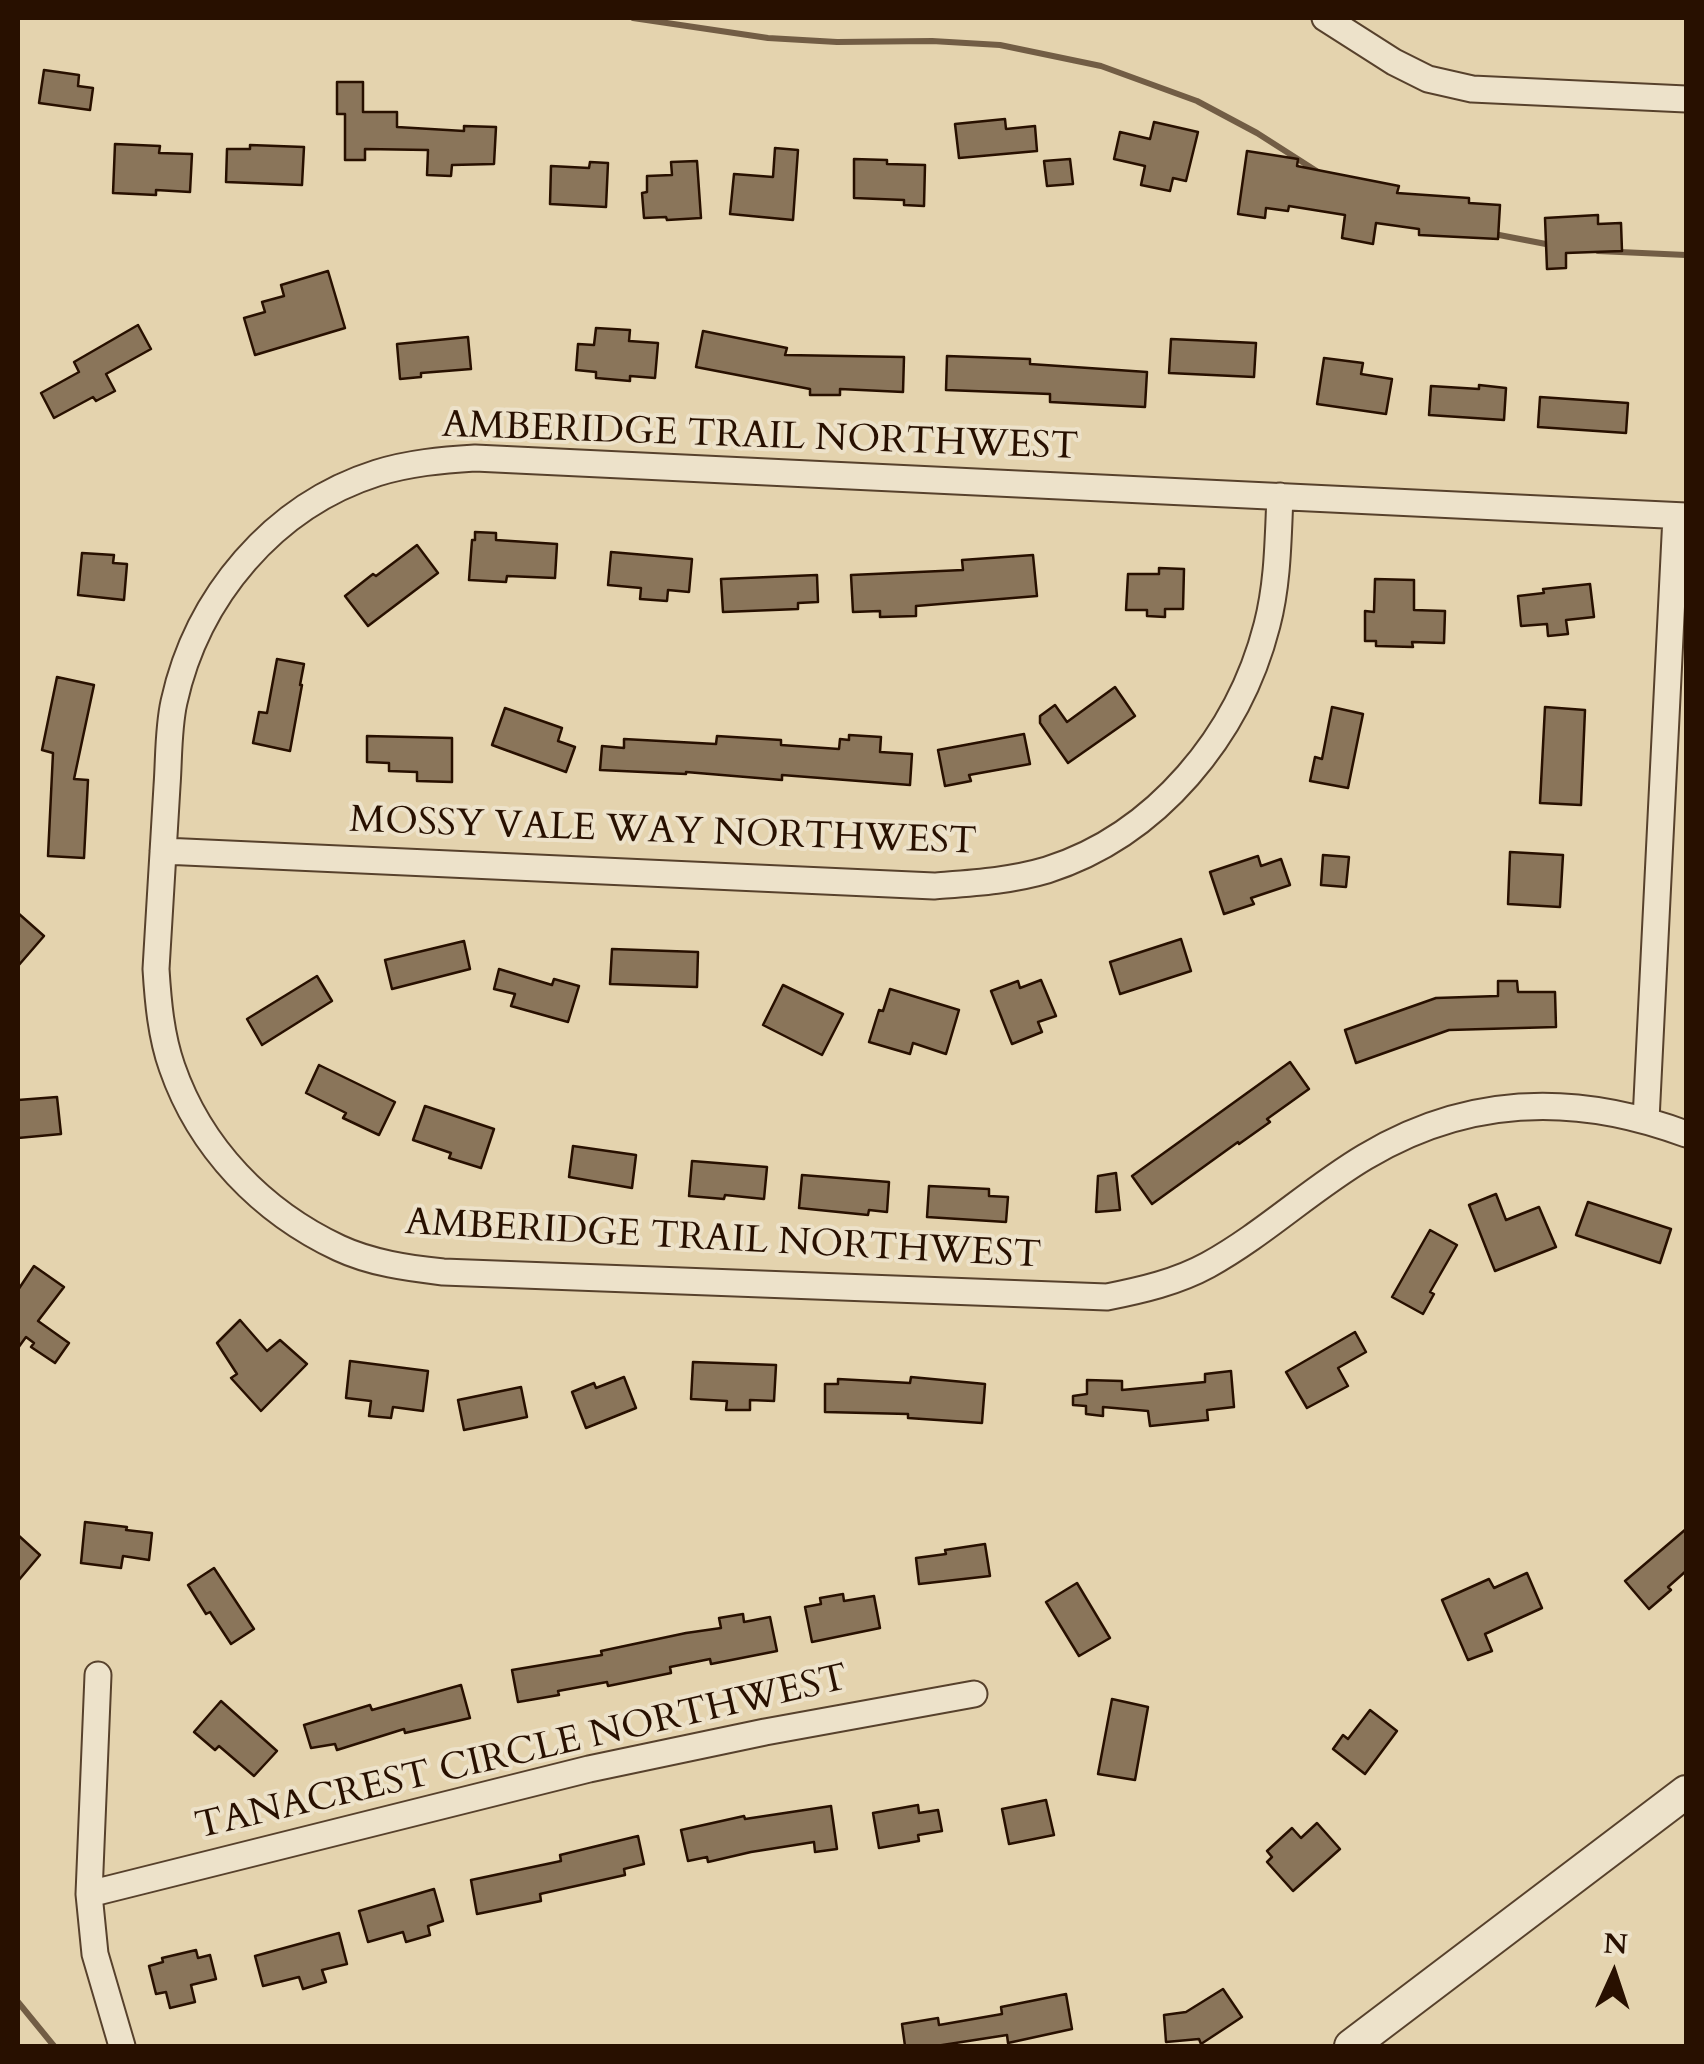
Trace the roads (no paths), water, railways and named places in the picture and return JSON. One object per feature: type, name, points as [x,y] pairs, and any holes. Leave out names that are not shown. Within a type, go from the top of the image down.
[{"type":"street","points":[[1325,18],[1428,79],[1472,89],[1686,99]]},
{"type":"street","name":"AMBERIDGE TRAIL NORTHWEST","points":[[1681,516],[475,458],[428,461],[376,473],[328,493],[280,525],[239,565],[206,612],[187,655],[173,706],[156,969],[158,1006],[172,1066],[198,1124],[235,1174],[282,1216],[341,1249],[402,1267],[443,1272],[1107,1298],[1160,1286],[1205,1266],[1364,1158],[1439,1122],[1492,1110],[1540,1106],[1593,1108],[1686,1134]]},
{"type":"street","name":"MOSSY VALE WAY NORTHWEST","points":[[163,851],[934,886],[994,882],[1048,869],[1104,846],[1142,821],[1187,778],[1224,728],[1250,678],[1268,624],[1276,575],[1280,496]]},
{"type":"street","points":[[1646,1120],[1681,516]]},
{"type":"street","points":[[98,1675],[90,1894],[94,1954],[122,2046]]},
{"type":"street","name":"TANACREST CIRCLE NORTHWEST","points":[[90,1894],[589,1769],[974,1694]]},
{"type":"street","points":[[1350,2046],[1686,1792]]},
{"type":"waterway","points":[[633,18],[768,38],[1000,45],[1101,66],[1197,101],[1318,172]]},
{"type":"waterway","points":[[1494,234],[1551,245]]},
{"type":"waterway","points":[[1598,251],[1686,255]]},
{"type":"waterway","points":[[18,2002],[54,2046]]}]
